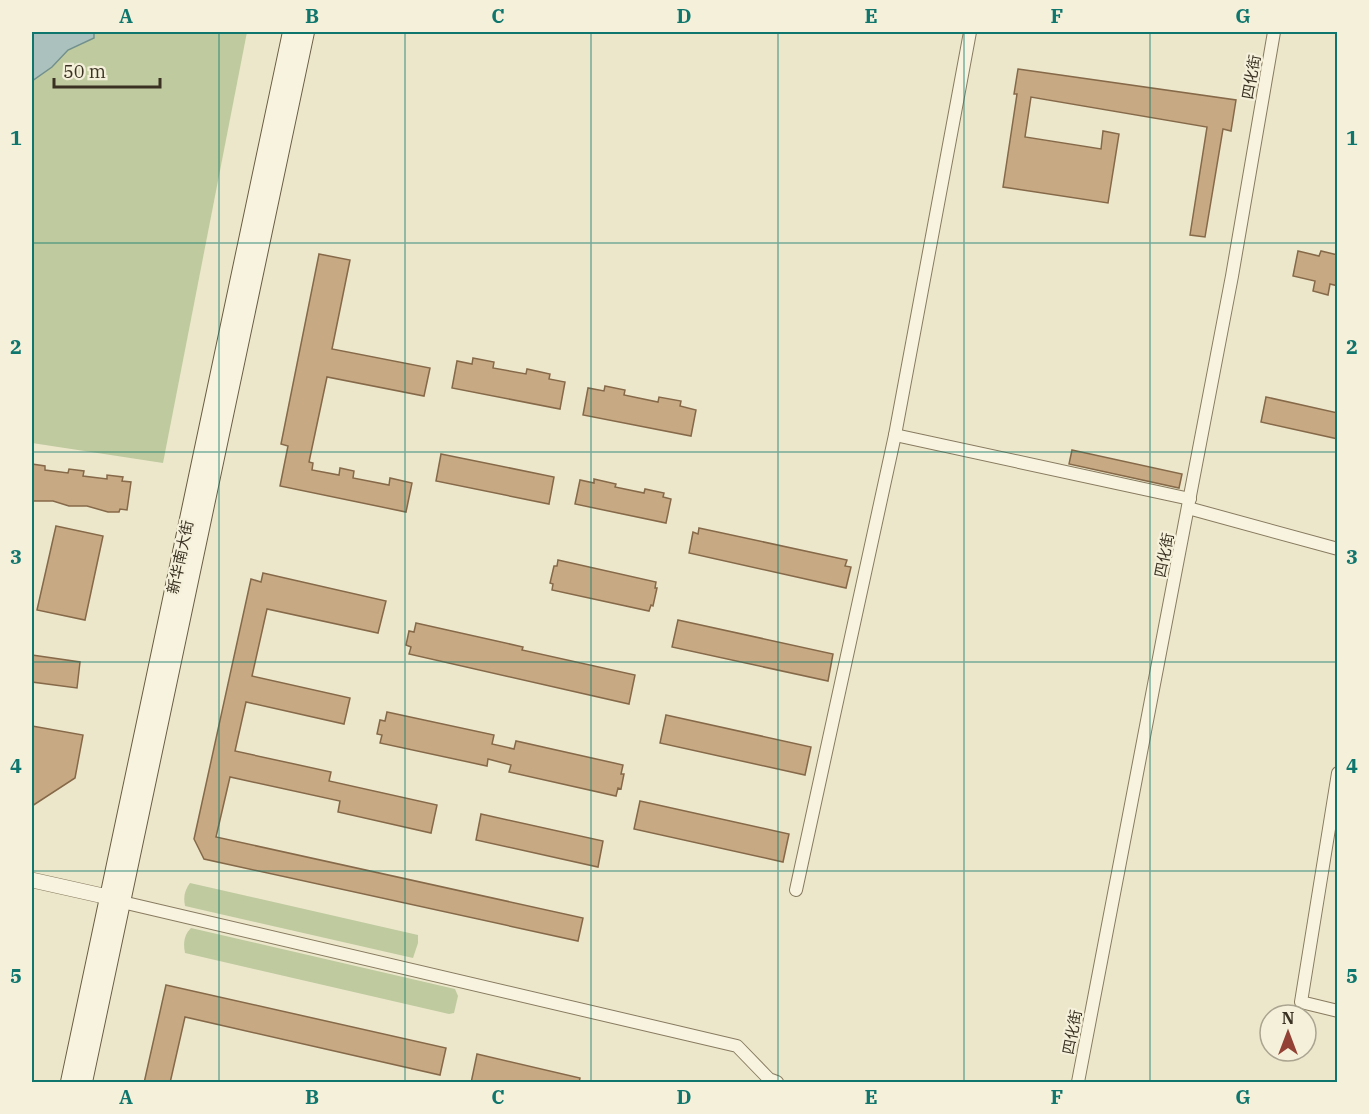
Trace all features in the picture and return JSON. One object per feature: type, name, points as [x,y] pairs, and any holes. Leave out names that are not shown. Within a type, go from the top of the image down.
[{"type":"main road","name":"新华南大街","points":[[84,1083],[115,900],[291,32]]},
{"type":"main road","name":"新华南大街","points":[[69,1083],[115,900],[306,32]]},
{"type":"street","points":[[796,890],[895,435],[970,32]]},
{"type":"street","name":"四化街","points":[[1078,1083],[1232,276],[1274,32]]},
{"type":"street","points":[[895,435],[1189,504],[1338,549]]},
{"type":"street","points":[[1338,773],[1301,1002],[1338,1011]]},
{"type":"street","points":[[32,880],[737,1046],[769,1079],[777,1083]]},
{"type":"green space","points":[[32,32],[247,32],[163,463],[32,443]]},
{"type":"green space","points":[[190,883],[418,935],[418,943],[413,958],[185,906],[185,893]]},
{"type":"green space","points":[[191,928],[455,989],[458,996],[454,1013],[449,1014],[185,953],[185,939]]},
{"type":"water","points":[[32,32],[94,32],[94,38],[68,50],[52,67],[32,81]]},
{"type":"building","points":[[1018,69],[1236,100],[1231,131],[1223,129],[1205,237],[1190,235],[1207,127],[1031,97],[1025,137],[1101,149],[1103,131],[1119,134],[1108,203],[1003,187],[1017,94],[1014,94]]},
{"type":"building","points":[[1298,251],[1319,256],[1321,251],[1338,255],[1338,286],[1330,284],[1328,295],[1313,291],[1315,281],[1293,276]]},
{"type":"building","points":[[319,254],[350,260],[332,349],[430,368],[424,396],[327,377],[309,462],[313,463],[312,470],[339,475],[340,468],[354,471],[353,478],[389,485],[390,478],[412,483],[406,512],[280,486],[288,446],[281,444]]},
{"type":"building","points":[[473,358],[494,362],[493,368],[526,374],[527,369],[550,374],[549,379],[565,382],[560,409],[452,388],[457,361],[472,364]]},
{"type":"building","points":[[605,386],[625,390],[624,395],[658,402],[659,397],[681,401],[680,406],[696,410],[691,436],[583,415],[588,388],[604,391]]},
{"type":"building","points":[[1266,397],[1338,413],[1338,439],[1261,422]]},
{"type":"building","points":[[1072,450],[1182,474],[1179,488],[1069,464]]},
{"type":"building","points":[[441,454],[554,477],[549,504],[436,481]]},
{"type":"building","points":[[32,464],[45,466],[45,470],[68,473],[69,469],[84,471],[83,476],[107,479],[107,475],[123,477],[122,481],[131,482],[127,510],[108,512],[53,501],[32,501]]},
{"type":"building","points":[[594,479],[616,484],[615,487],[644,493],[645,489],[664,493],[663,497],[671,499],[666,523],[575,504],[580,480],[594,483]]},
{"type":"building","points":[[56,526],[103,536],[85,620],[37,610]]},
{"type":"building","points":[[699,528],[847,560],[845,566],[851,567],[846,588],[689,553],[693,532],[698,534]]},
{"type":"building","points":[[558,560],[656,582],[653,606],[651,605],[649,611],[552,590],[553,584],[550,583],[554,566],[557,566]]},
{"type":"building","points":[[263,573],[386,601],[378,633],[267,609],[252,676],[350,698],[344,724],[246,702],[235,751],[331,772],[329,781],[437,805],[431,833],[338,812],[340,801],[230,777],[216,837],[583,918],[578,941],[204,859],[194,839],[251,579],[261,582]]},
{"type":"building","points":[[678,620],[833,654],[828,681],[672,647]]},
{"type":"building","points":[[416,623],[635,675],[629,704],[409,654],[411,647],[406,645],[409,631],[414,632]]},
{"type":"building","points":[[32,655],[80,662],[77,688],[32,682]]},
{"type":"building","points":[[387,712],[494,735],[492,744],[514,749],[516,741],[623,765],[621,789],[618,788],[616,796],[509,772],[511,765],[488,759],[487,766],[380,743],[382,735],[377,734],[380,720],[385,721]]},
{"type":"building","points":[[666,715],[811,747],[805,775],[660,743]]},
{"type":"building","points":[[32,726],[83,735],[75,778],[32,806]]},
{"type":"building","points":[[640,801],[789,834],[783,862],[634,829]]},
{"type":"building","points":[[481,814],[603,841],[598,867],[476,840]]},
{"type":"building","points":[[166,985],[446,1048],[440,1075],[185,1017],[170,1083],[144,1083]]},
{"type":"building","points":[[477,1054],[580,1078],[579,1083],[471,1083]]}]
